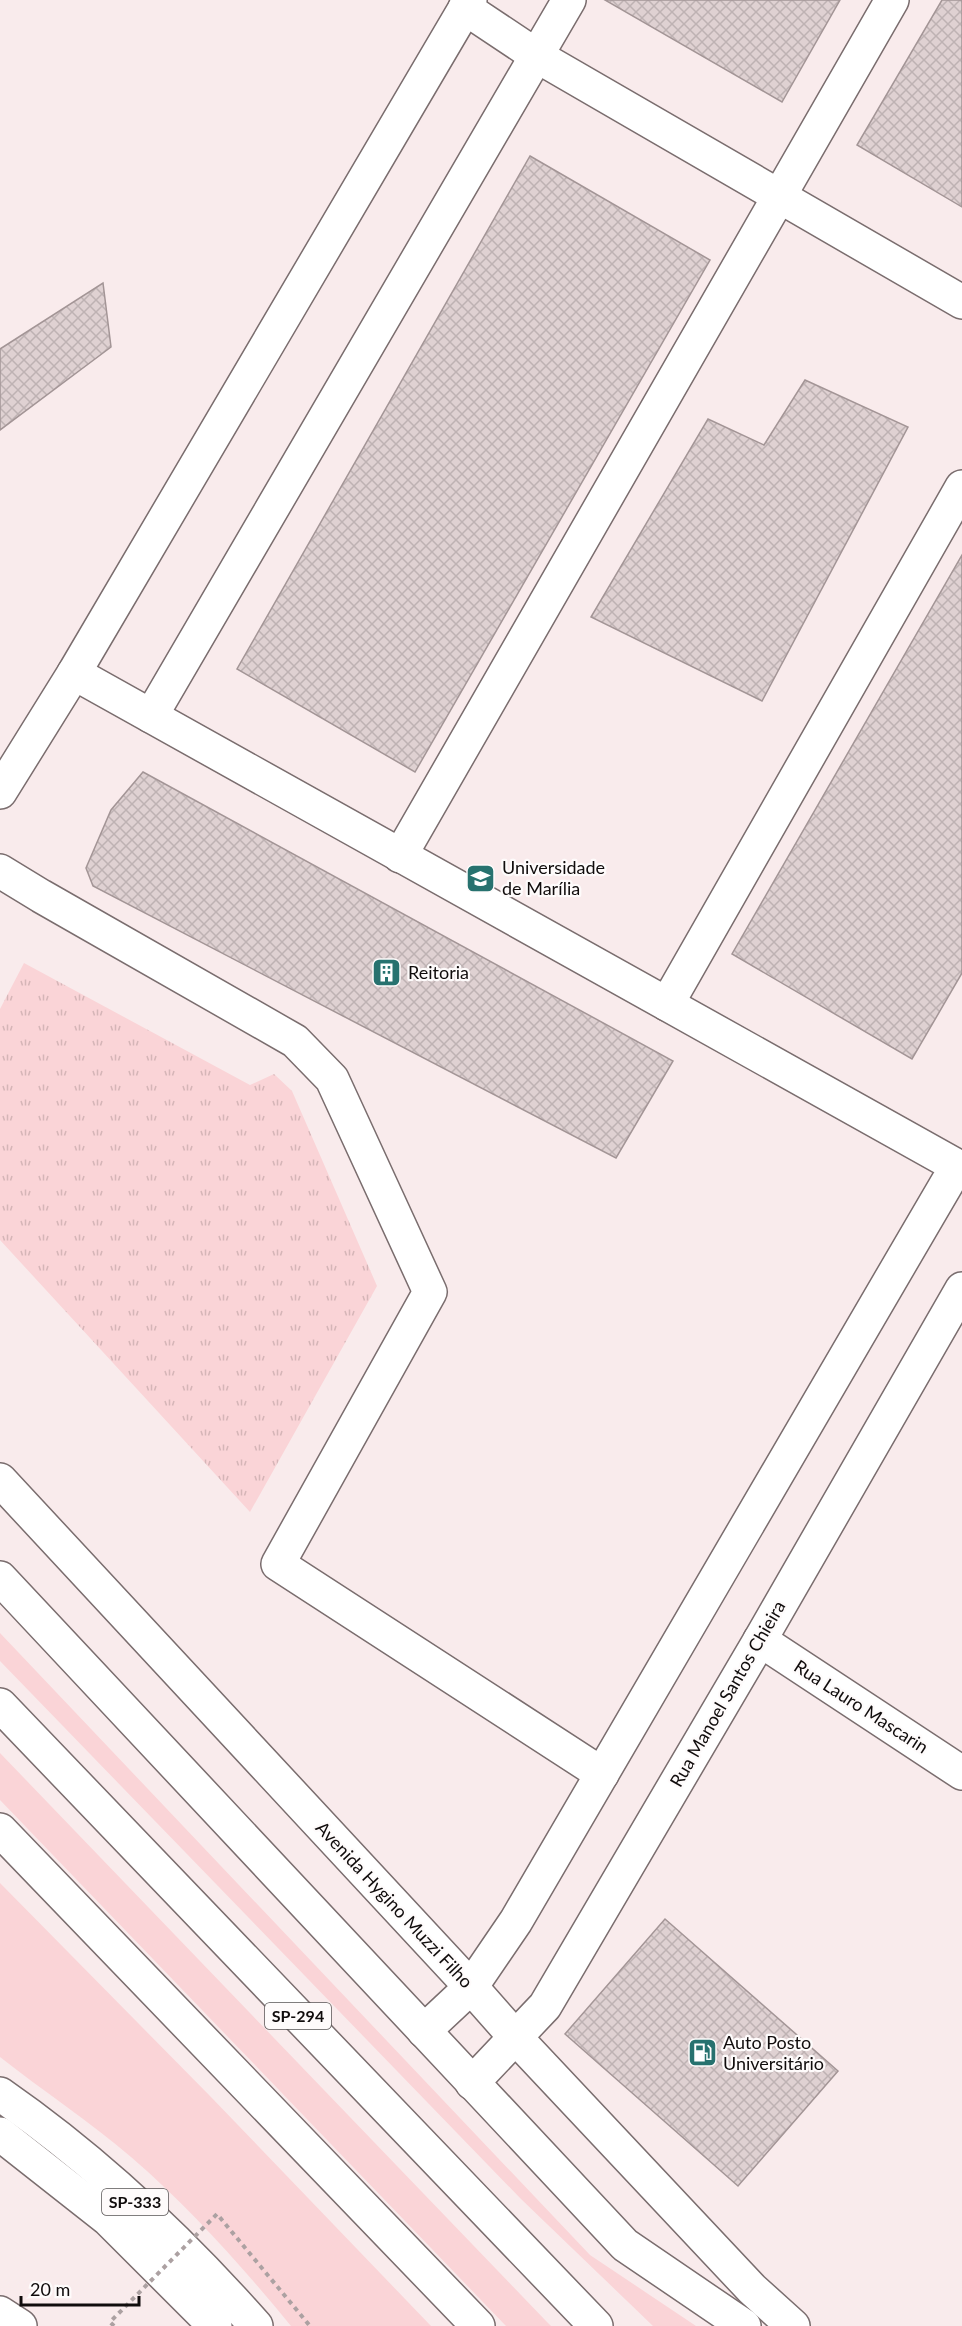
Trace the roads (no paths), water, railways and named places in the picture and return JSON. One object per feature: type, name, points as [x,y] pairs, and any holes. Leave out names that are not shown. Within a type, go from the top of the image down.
[{"type":"main road","points":[[151,716],[569,0]]},
{"type":"main road","points":[[400,856],[892,0]]},
{"type":"main road","points":[[0,792],[74,673],[468,4],[537,56],[962,302]]},
{"type":"main road","points":[[667,1004],[962,487]]},
{"type":"main road","points":[[74,673],[667,1004],[959,1162],[516,1921],[471,1987],[424,2031]]},
{"type":"main road","points":[[0,871],[295,1041],[332,1079],[430,1292],[278,1564],[602,1774]]},
{"type":"main road","name":"Rua Manoel Santos Chieira","points":[[472,2083],[545,2006],[760,1640],[962,1289]]},
{"type":"main road","name":"Avenida Hygino Muzzi Filho","points":[[0,1480],[516,2038],[752,2289],[793,2326]]},
{"type":"main road","points":[[0,1578],[625,2245],[744,2326]]},
{"type":"main road","name":"Rua Lauro Mascarin","points":[[760,1640],[962,1773]]},
{"type":"main road","name":"SP-294","points":[[0,1705],[596,2326]]},
{"type":"main road","points":[[0,1830],[478,2326]]},
{"type":"main road","name":"SP-333","points":[[0,2094],[116,2184],[216,2281],[256,2326]]},
{"type":"main road","name":"SP-333","points":[[0,2134],[108,2219],[215,2326]]},
{"type":"main road","points":[[0,2313],[20,2326]]},
{"type":"place","name":"Universidade de Marília","points":[[481,878]]},
{"type":"place","name":"Reitoria","points":[[387,973]]},
{"type":"place","name":"Auto Posto Universitário","points":[[702,2053]]}]
